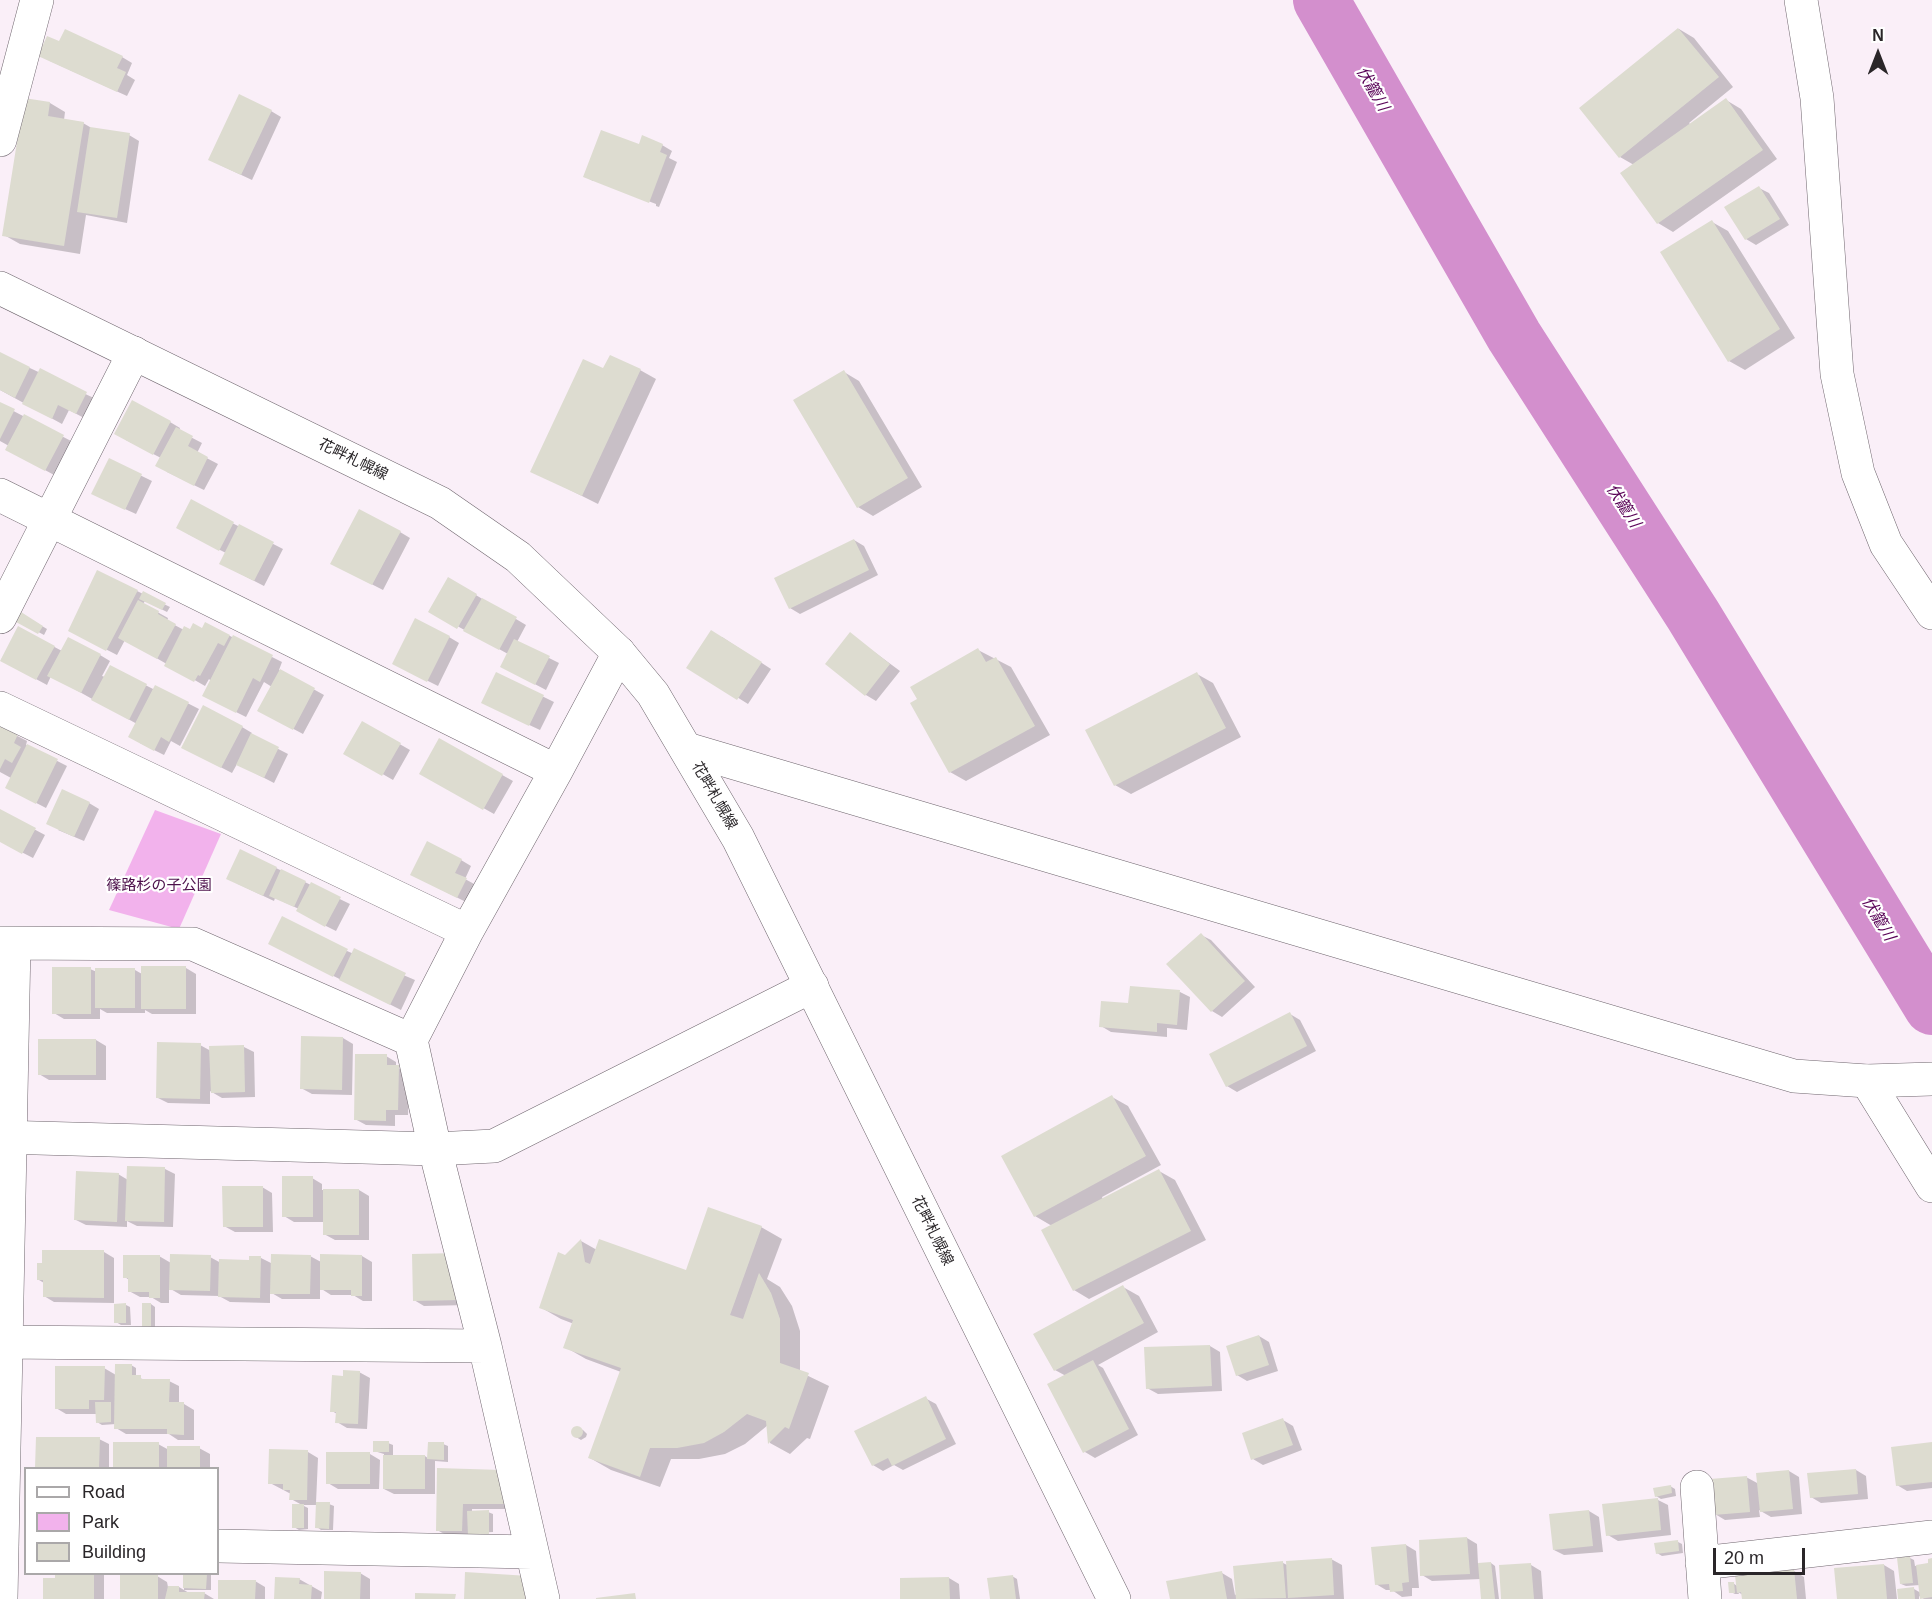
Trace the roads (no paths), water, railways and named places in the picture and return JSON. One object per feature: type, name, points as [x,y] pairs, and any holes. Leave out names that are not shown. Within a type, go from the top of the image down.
[{"type":"street","points":[[0,140],[37,0]]},
{"type":"street","points":[[1801,0],[1817,98],[1837,374],[1858,473],[1886,544],[1932,613]]},
{"type":"street","name":"花畔札幌線","points":[[0,288],[440,503],[519,557],[619,653],[652,694],[687,749],[738,838],[1114,1599]]},
{"type":"street","points":[[0,617],[134,353]]},
{"type":"street","points":[[0,495],[556,771]]},
{"type":"street","points":[[543,1599],[411,1040],[467,931],[619,653]]},
{"type":"street","points":[[0,708],[467,931]]},
{"type":"street","points":[[687,749],[1794,1076],[1877,1081],[1932,1079]]},
{"type":"street","points":[[1,1599],[9,1541],[3,1342],[7,944],[193,944],[411,1040]]},
{"type":"street","points":[[5,1137],[435,1149],[494,1146],[812,986]]},
{"type":"street","points":[[1877,1081],[1932,1186]]},
{"type":"street","points":[[3,1342],[485,1346]]},
{"type":"street","points":[[1697,1487],[1705,1599]]},
{"type":"street","points":[[1702,1563],[1932,1537]]},
{"type":"street","points":[[219,1545],[532,1552]]},
{"type":"waterway","name":"伏籠川","points":[[1321,0],[1514,336],[1693,615],[1932,1007]]},
{"type":"park label","name":"篠路杉の子公園","points":[[159,886]]}]
